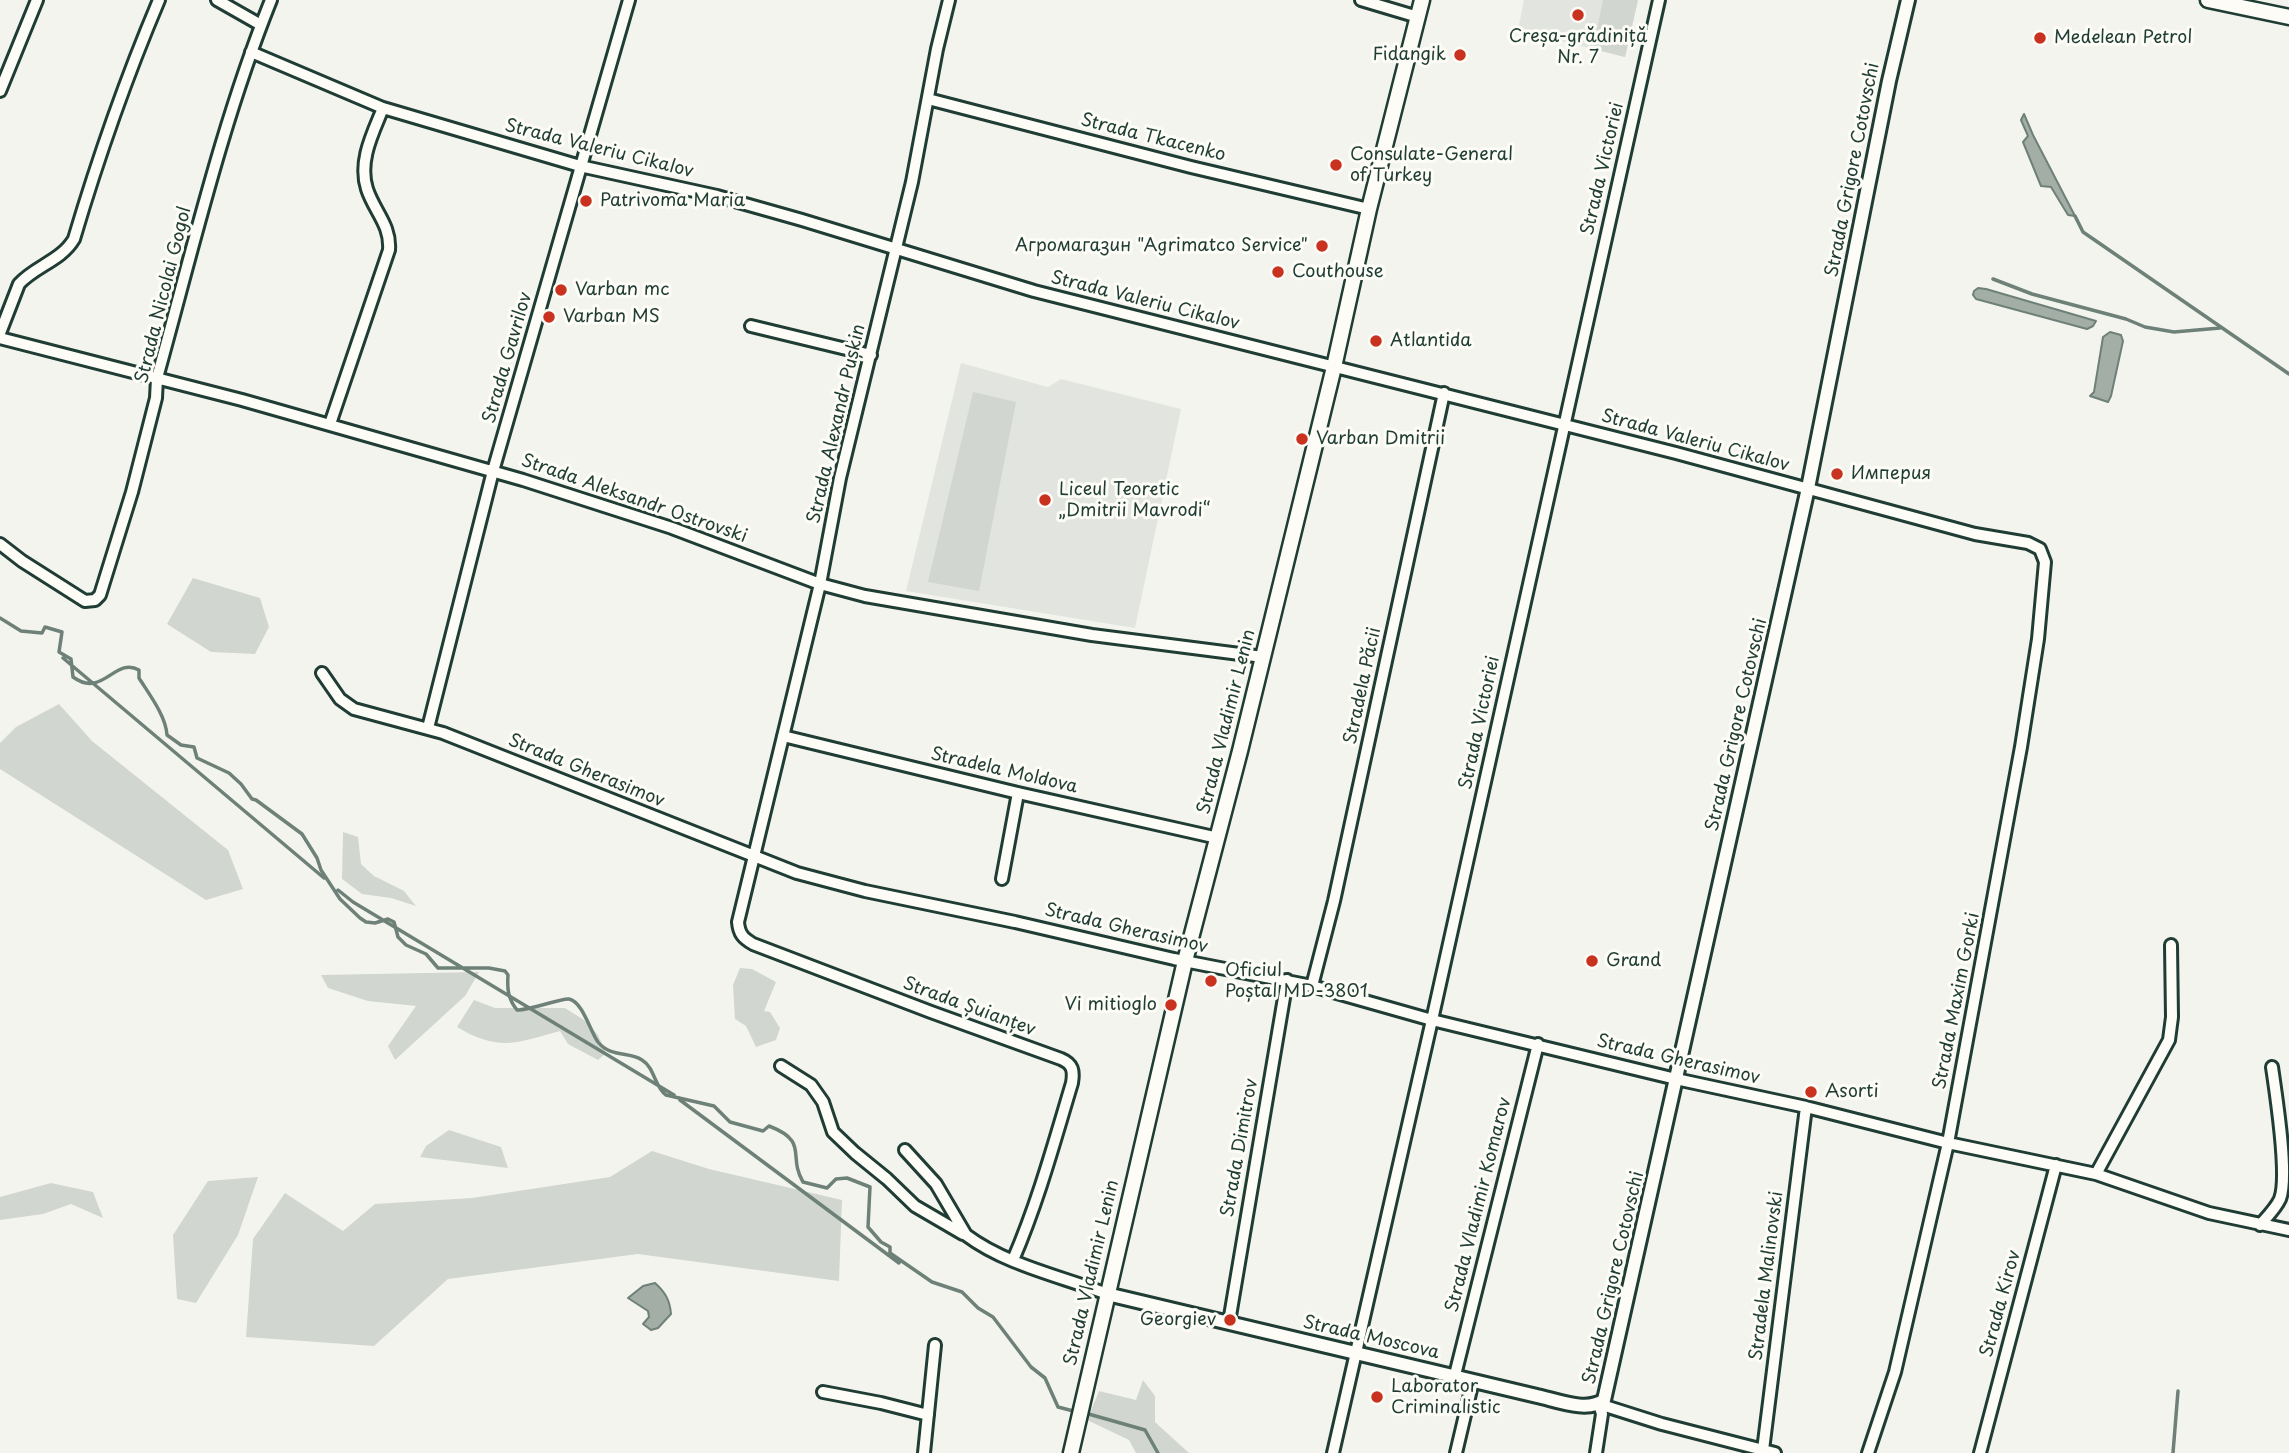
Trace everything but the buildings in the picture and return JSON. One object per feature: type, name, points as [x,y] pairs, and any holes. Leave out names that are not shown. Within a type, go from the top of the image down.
[{"type":"main road","name":"Strada Vladimir Lenin","points":[[1071,1453],[1185,961],[1263,657],[1334,367],[1369,209],[1422,0]]},
{"type":"main road","points":[[2208,0],[2289,17]]},
{"type":"street","points":[[0,90],[37,0]]},
{"type":"street","points":[[0,336],[19,284],[24,278],[60,256],[74,239],[130,67],[159,0]]},
{"type":"street","points":[[217,0],[261,24]]},
{"type":"street","name":"Strada Nicolai Gogol","points":[[0,544],[85,601],[95,600],[102,590],[131,492],[156,398],[158,378],[218,158],[251,52],[271,0]]},
{"type":"street","name":"Strada Gavrilov","points":[[428,728],[493,471],[629,0]]},
{"type":"street","name":"Strada Alexandr Pușkin","points":[[754,856],[820,584],[840,478],[897,249],[949,0]]},
{"type":"street","points":[[1361,0],[1419,17]]},
{"type":"street","name":"Strada Victoriei","points":[[1333,1453],[1659,0]]},
{"type":"street","name":"Strada Grigore Cotovschi","points":[[1596,1453],[1602,1414],[1599,1404],[1607,1394],[1808,488],[1889,81],[1908,0]]},
{"type":"street","name":"Strada Valeriu Cikalov","points":[[251,52],[321,84],[383,108],[580,166],[717,196],[1034,291],[1444,393],[1975,534],[2028,543],[2040,550]]},
{"type":"street","name":"Strada Tkacenko","points":[[928,99],[1191,167],[1369,209]]},
{"type":"street","points":[[330,424],[389,250],[390,237],[367,189],[364,171],[370,140],[383,108]]},
{"type":"street","points":[[751,326],[871,355]]},
{"type":"street","name":"Strada Aleksandr Ostrovski","points":[[0,336],[330,424],[493,471],[672,528],[820,584],[865,596],[1092,635],[1263,657]]},
{"type":"street","name":"Stradela Păcii","points":[[1312,986],[1337,888],[1444,393]]},
{"type":"street","name":"Strada Maxim Gorki","points":[[1868,1453],[1895,1372],[1948,1143],[1977,993],[2033,677],[2045,562],[2040,550]]},
{"type":"street","name":"Strada Gherasimov","points":[[322,673],[340,699],[354,709],[428,728],[797,873],[865,891],[1185,961],[1287,980],[1432,1020],[1676,1079],[1806,1107],[1948,1143],[2096,1174],[2209,1213],[2289,1230]]},
{"type":"street","name":"Stradela Moldova","points":[[783,736],[1218,838]]},
{"type":"street","points":[[1002,880],[1018,793]]},
{"type":"street","name":"Strada Șuianțev","points":[[754,856],[738,922],[743,938],[801,964],[1071,1065],[1072,1083],[1045,1175],[1030,1221],[1013,1260]]},
{"type":"street","points":[[2096,1174],[2169,1040],[2172,1017],[2171,945]]},
{"type":"street","name":"Strada Dimitrov","points":[[1229,1322],[1287,980]]},
{"type":"street","name":"Strada Vladimir Komarov","points":[[1455,1375],[1538,1044]]},
{"type":"street","name":"Strada Moscova","points":[[781,1066],[811,1085],[823,1102],[833,1132],[915,1206],[982,1247],[1013,1260],[1107,1294],[1473,1381],[1581,1405],[1599,1404],[1730,1448],[1775,1453]]},
{"type":"street","points":[[2260,1224],[2279,1202],[2283,1185],[2272,1067]]},
{"type":"street","name":"Stradela Malinovski","points":[[1763,1450],[1806,1107]]},
{"type":"street","name":"Strada Moscova","points":[[905,1150],[936,1184],[966,1235]]},
{"type":"street","name":"Strada Kirov","points":[[1980,1453],[2056,1165]]},
{"type":"street","points":[[924,1453],[935,1345]]},
{"type":"street","points":[[1456,1453],[1473,1381]]},
{"type":"street","points":[[823,1392],[881,1402],[928,1415]]},
{"type":"shaded area","name":"Creșa-grădiniță Nr. 7","points":[[1524,0],[1638,0],[1625,57],[1518,30]]},
{"type":"shaded area","points":[[1603,0],[1638,0],[1625,57],[1593,49]]},
{"type":"shaded area","points":[[2024,114],[2075,216],[2068,215],[2051,187],[2041,186],[2023,142],[2028,136],[2021,120]]},
{"type":"shaded area","points":[[1978,288],[2096,321],[2087,329],[1976,299],[1973,295]]},
{"type":"shaded area","points":[[2110,332],[2121,335],[2123,341],[2108,402],[2090,396],[2094,392],[2103,337]]},
{"type":"shaded area","name":"Liceul Teoretic „Dmitrii Mavrodi“","points":[[961,363],[1048,387],[1061,379],[1181,409],[1135,628],[906,591]]},
{"type":"shaded area","points":[[973,392],[1016,402],[979,591],[928,582]]},
{"type":"shaded area","points":[[193,578],[260,598],[269,627],[255,654],[211,652],[167,624]]},
{"type":"shaded area","points":[[59,704],[92,741],[228,850],[243,889],[206,900],[0,769],[0,743],[16,727]]},
{"type":"shaded area","points":[[343,832],[358,837],[361,864],[374,876],[404,891],[416,906],[391,898],[362,894],[342,879]]},
{"type":"shaded area","points":[[740,968],[752,969],[776,982],[764,1011],[770,1012],[780,1028],[776,1040],[756,1047],[746,1026],[735,1019],[733,985]]},
{"type":"shaded area","points":[[479,972],[465,996],[395,1060],[388,1046],[416,1006],[368,1001],[328,988],[321,975]]},
{"type":"shaded area","points":[[474,1000],[495,1008],[565,1008],[584,1020],[598,1035],[606,1053],[598,1060],[568,1044],[560,1031],[508,1043],[472,1035],[457,1027]]},
{"type":"shaded area","points":[[449,1130],[501,1147],[508,1168],[420,1157],[426,1146]]},
{"type":"shaded area","points":[[652,1151],[709,1169],[842,1200],[839,1281],[638,1254],[448,1279],[374,1346],[246,1337],[253,1239],[285,1193],[343,1231],[375,1204],[472,1198],[610,1177]]},
{"type":"shaded area","points":[[258,1177],[238,1235],[196,1303],[177,1299],[173,1235],[208,1181]]},
{"type":"shaded area","points":[[51,1183],[93,1192],[103,1218],[71,1204],[43,1214],[0,1220],[0,1197]]},
{"type":"shaded area","points":[[655,1283],[666,1297],[671,1314],[658,1328],[651,1330],[643,1324],[649,1317],[648,1311],[628,1298],[643,1286]]},
{"type":"shaded area","points":[[1143,1380],[1155,1396],[1155,1422],[1189,1453],[1136,1453],[1129,1440],[1087,1420],[1099,1391],[1136,1400]]},
{"type":"waterway","points":[[2075,216],[2083,232],[2289,374]]},
{"type":"waterway","points":[[1993,279],[2032,294],[2126,319],[2145,327],[2174,332],[2220,328]]},
{"type":"waterway","points":[[0,618],[21,631],[42,633],[45,627],[62,632],[59,652],[71,659],[73,677],[83,682],[101,681],[123,668],[139,670],[139,678],[160,713],[167,735],[181,745],[194,747],[197,758],[229,773],[252,799],[302,834],[340,899],[366,922],[375,923],[388,919],[394,922],[398,937],[406,945],[426,954],[438,968],[489,968],[505,971],[508,975],[510,998],[517,1010],[565,999],[574,1001],[598,1042],[608,1050],[646,1063],[666,1095],[714,1106],[730,1122],[763,1131],[769,1126],[782,1132],[794,1144],[803,1182],[827,1188],[836,1179],[847,1178],[870,1187],[868,1227],[881,1242],[890,1247],[890,1253],[932,1282],[962,1292],[978,1308],[993,1317],[1031,1367],[1045,1378],[1058,1407],[1077,1412]]},
{"type":"waterway","points":[[63,658],[324,878]]},
{"type":"waterway","points":[[338,890],[353,902],[674,1095]]},
{"type":"waterway","points":[[680,1100],[899,1263]]},
{"type":"waterway","points":[[2173,1453],[2178,1391]]},
{"type":"waterway","points":[[1085,1413],[1145,1430],[1158,1453]]},
{"type":"place","name":"Creșa-grădiniță Nr. 7","points":[[1578,15]]},
{"type":"place","name":"Medelean Petrol","points":[[2040,38]]},
{"type":"place","name":"Fidangik","points":[[1460,55]]},
{"type":"place","name":"Consulate-General of Turkey","points":[[1336,165]]},
{"type":"place","name":"Patrivoma Maria","points":[[586,201]]},
{"type":"place","name":"Агромагазин \"Agrimatco Service\"","points":[[1322,246]]},
{"type":"place","name":"Couthouse","points":[[1278,272]]},
{"type":"place","name":"Varban mc","points":[[561,290]]},
{"type":"place","name":"Varban MS","points":[[549,317]]},
{"type":"place","name":"Atlantida","points":[[1376,341]]},
{"type":"place","name":"Varban Dmitrii","points":[[1302,439]]},
{"type":"place","name":"Империя","points":[[1837,474]]},
{"type":"place","name":"Liceul Teoretic „Dmitrii Mavrodi“","points":[[1045,500]]},
{"type":"place","name":"Grand","points":[[1592,961]]},
{"type":"place","name":"Oficiul Poștal MD-3801","points":[[1211,981]]},
{"type":"place","name":"Vi mitioglo","points":[[1171,1005]]},
{"type":"place","name":"Asorti","points":[[1811,1092]]},
{"type":"place","name":"Georgiev","points":[[1230,1320]]},
{"type":"place","name":"Laborator Criminalistic","points":[[1377,1397]]}]
